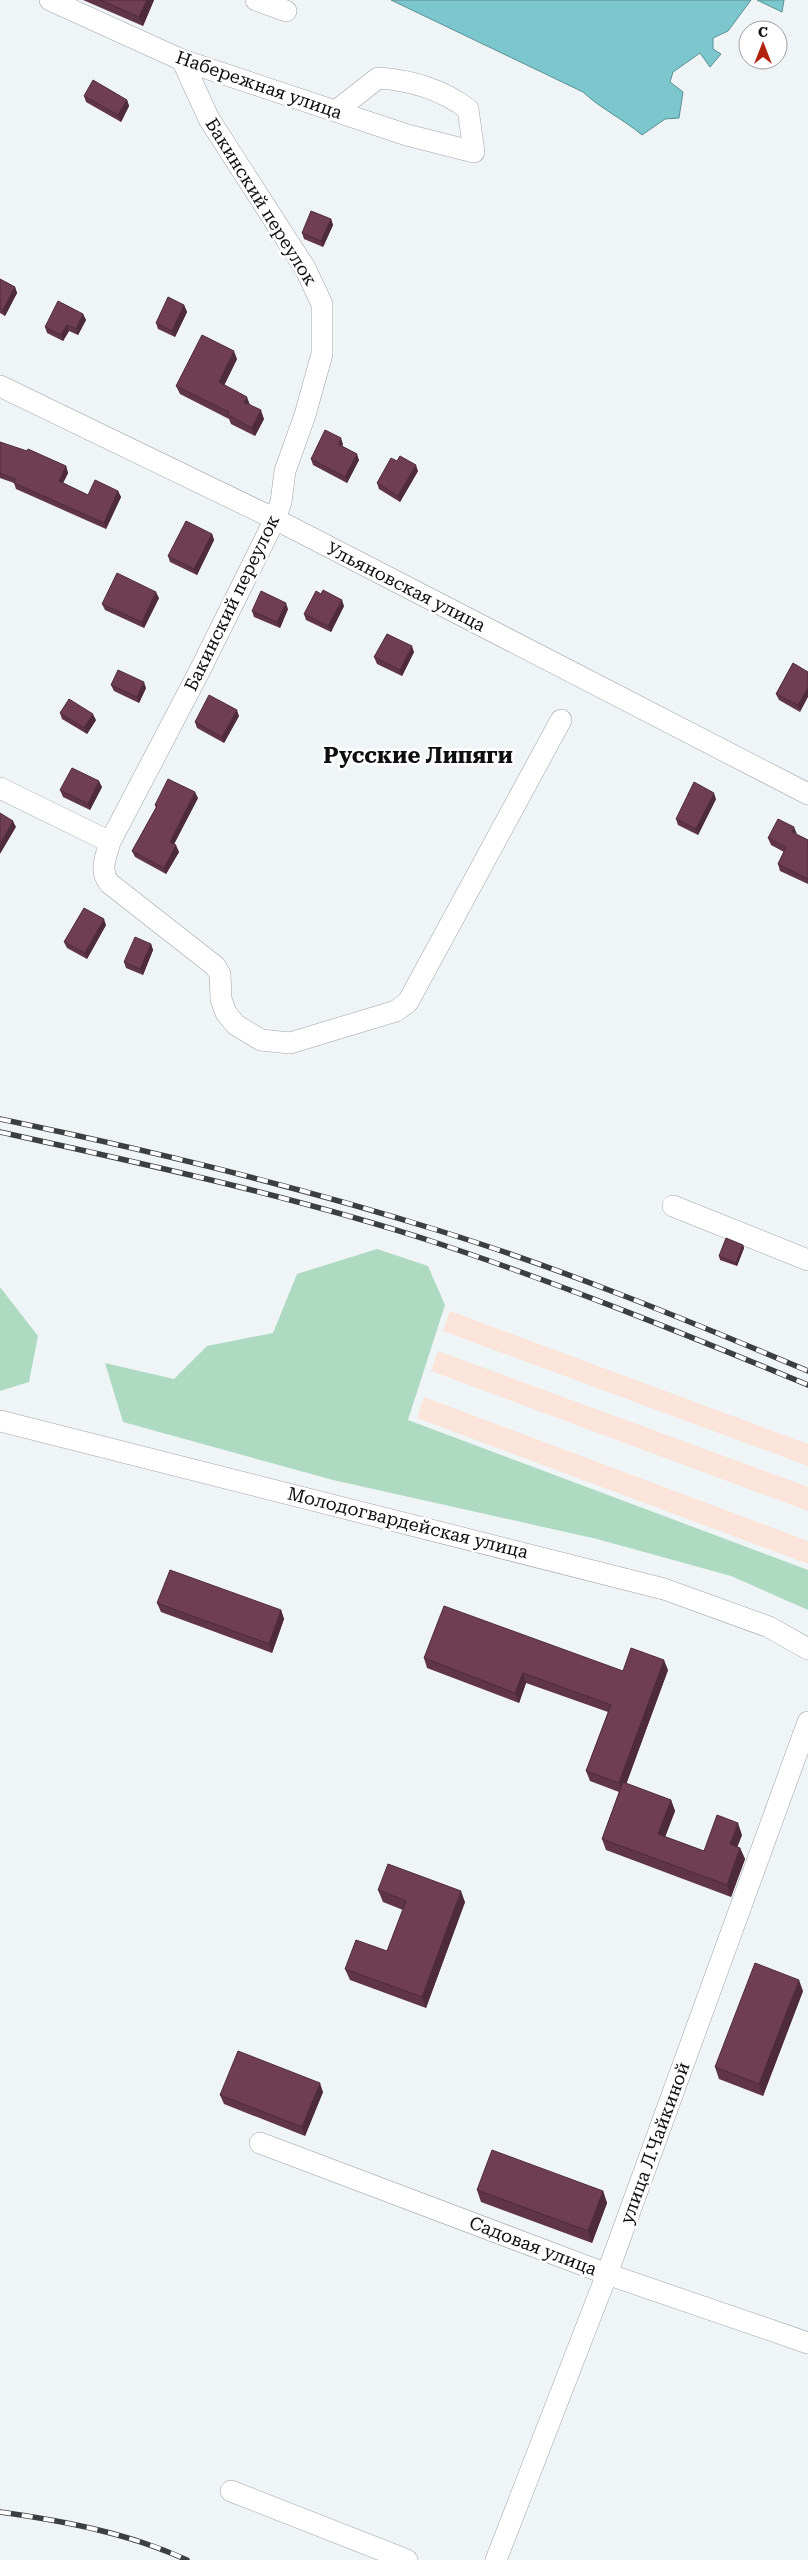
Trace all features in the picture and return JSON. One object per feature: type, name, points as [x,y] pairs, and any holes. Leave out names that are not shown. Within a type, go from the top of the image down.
[{"type":"street","name":"Набережная улица","points":[[50,0],[182,60],[407,135],[474,152],[468,109],[450,96],[406,80],[378,78],[336,111]]},
{"type":"street","points":[[256,0],[286,11]]},
{"type":"street","name":"Бакинский переулок","points":[[182,60],[209,119],[305,268],[322,304],[322,354],[305,415],[285,471],[281,502],[275,519],[199,672],[110,842],[104,866],[104,876],[109,883],[208,958],[220,974],[221,999],[226,1013],[236,1025],[261,1040],[290,1043],[396,1011],[408,1002],[561,720]]},
{"type":"street","name":"Ульяновская улица","points":[[0,386],[275,519],[808,794]]},
{"type":"street","points":[[0,788],[110,842]]},
{"type":"street","points":[[673,1206],[808,1260]]},
{"type":"street","name":"Молодогвардейская улица","points":[[0,1421],[664,1589],[769,1627],[808,1648]]},
{"type":"street","name":"улица Л.Чайкиной","points":[[496,2560],[607,2274],[808,1722]]},
{"type":"street","name":"Садовая улица","points":[[260,2143],[607,2274],[808,2343]]},
{"type":"street","points":[[231,2491],[407,2560]]},
{"type":"shaded area","points":[[450,1311],[808,1444],[808,1466],[443,1331]]},
{"type":"shaded area","points":[[438,1351],[808,1487],[808,1511],[431,1371]]},
{"type":"shaded area","points":[[424,1397],[808,1541],[808,1564],[417,1418]]},
{"type":"green space","points":[[377,1249],[428,1266],[445,1305],[408,1420],[808,1570],[808,1610],[731,1576],[597,1539],[333,1480],[123,1422],[105,1363],[174,1379],[207,1346],[273,1333],[297,1274]]},
{"type":"green space","points":[[0,1287],[38,1336],[29,1382],[0,1391]]},
{"type":"water","points":[[391,0],[751,0],[728,31],[713,38],[713,49],[721,54],[710,67],[700,53],[673,72],[670,82],[683,92],[679,118],[665,119],[642,135],[583,92]]},
{"type":"water","points":[[757,0],[784,0],[782,12]]},
{"type":"building","points":[[100,0],[147,0],[139,17]]},
{"type":"building","points":[[93,80],[127,100],[118,115],[84,96]]},
{"type":"building","points":[[311,211],[331,219],[321,241],[302,233]]},
{"type":"building","points":[[0,279],[15,287],[3,310],[0,308]]},
{"type":"building","points":[[168,297],[184,305],[172,331],[156,323]]},
{"type":"building","points":[[58,301],[83,314],[76,329],[67,325],[61,335],[45,327]]},
{"type":"building","points":[[202,335],[234,351],[219,382],[247,397],[244,402],[261,410],[252,428],[228,415],[229,412],[176,386]]},
{"type":"building","points":[[325,430],[341,438],[338,444],[357,454],[345,477],[311,459]]},
{"type":"building","points":[[0,442],[27,451],[28,449],[66,466],[59,481],[88,495],[95,480],[118,491],[104,523],[14,483],[15,479],[0,473]]},
{"type":"building","points":[[400,456],[416,465],[398,496],[377,483],[391,458],[397,461]]},
{"type":"building","points":[[186,521],[212,534],[194,569],[168,556]]},
{"type":"building","points":[[117,573],[156,592],[142,622],[102,604]]},
{"type":"building","points":[[323,590],[342,600],[328,626],[304,614],[316,591],[321,594]]},
{"type":"building","points":[[261,591],[286,603],[277,622],[252,611]]},
{"type":"building","points":[[387,634],[412,646],[400,670],[374,657]]},
{"type":"building","points":[[793,663],[808,672],[808,687],[798,705],[776,694]]},
{"type":"building","points":[[118,670],[144,682],[137,697],[111,685]]},
{"type":"building","points":[[209,695],[237,710],[222,737],[195,722]]},
{"type":"building","points":[[69,699],[93,714],[84,728],[60,713]]},
{"type":"building","points":[[72,768],[99,781],[88,804],[60,790]]},
{"type":"building","points":[[168,779],[195,792],[170,842],[176,845],[164,868],[132,851],[157,806],[155,805]]},
{"type":"building","points":[[694,782],[714,793],[696,829],[676,819]]},
{"type":"building","points":[[0,813],[13,821],[0,844]]},
{"type":"building","points":[[778,819],[794,827],[792,832],[808,840],[808,879],[778,864],[786,847],[768,838]]},
{"type":"building","points":[[84,908],[104,919],[85,953],[64,942]]},
{"type":"building","points":[[135,937],[151,944],[140,969],[124,962]]},
{"type":"building","points":[[726,1238],[743,1245],[736,1263],[719,1256]]},
{"type":"building","points":[[170,1570],[281,1610],[269,1644],[157,1603]]},
{"type":"building","points":[[444,1606],[623,1671],[631,1648],[664,1660],[619,1783],[586,1771],[611,1705],[523,1673],[515,1693],[424,1658]]},
{"type":"building","points":[[623,1782],[671,1800],[658,1834],[704,1851],[717,1815],[738,1823],[730,1844],[740,1848],[727,1885],[602,1839]]},
{"type":"building","points":[[388,1864],[461,1891],[422,1997],[345,1969],[356,1940],[387,1951],[406,1901],[378,1890]]},
{"type":"building","points":[[755,1963],[799,1980],[759,2084],[715,2067]]},
{"type":"building","points":[[238,2051],[320,2083],[302,2127],[220,2095]]},
{"type":"building","points":[[492,2150],[603,2191],[588,2231],[477,2190]]},
{"type":"railway","points":[[0,1119],[220,1169],[329,1198],[437,1230],[578,1278],[808,1371]]},
{"type":"railway","points":[[0,1132],[273,1195],[381,1225],[529,1275],[623,1310],[808,1385]]},
{"type":"railway","points":[[0,2512],[119,2535],[187,2560]]},
{"type":"district","name":"Русские Липяги","points":[[418,755]]}]
